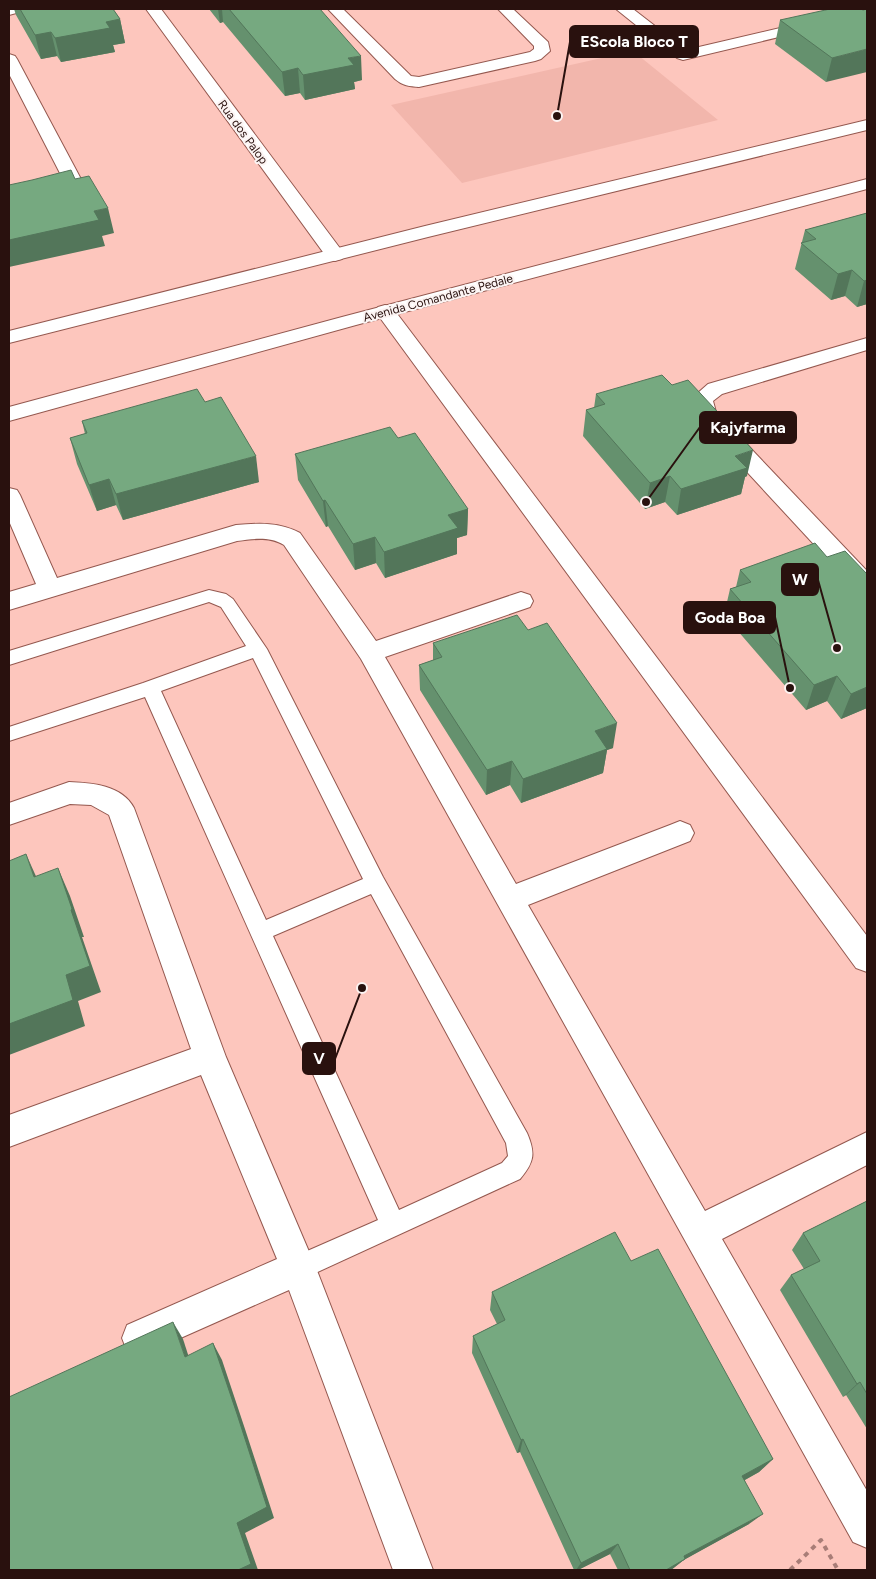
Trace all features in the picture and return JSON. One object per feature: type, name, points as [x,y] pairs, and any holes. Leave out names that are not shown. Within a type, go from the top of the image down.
[{"type":"street","points":[[9,10],[15,9]]},
{"type":"street","name":"Rua dos Palop","points":[[152,9],[334,254]]},
{"type":"street","points":[[335,9],[401,76],[407,80],[419,82],[535,56],[542,51],[542,45],[509,9]]},
{"type":"street","points":[[624,9],[684,55],[867,12]]},
{"type":"street","points":[[9,59],[74,181],[72,185],[57,192],[9,204]]},
{"type":"street","points":[[9,337],[334,254],[867,125]]},
{"type":"street","name":"Avenida Comandante Pedale","points":[[9,414],[385,311],[867,184]]},
{"type":"street","points":[[385,311],[867,959]]},
{"type":"street","points":[[867,344],[715,389],[702,399],[706,414],[867,586]]},
{"type":"street","points":[[9,495],[50,589]]},
{"type":"street","points":[[9,602],[236,533],[256,531],[282,532],[292,538],[370,653],[867,1528]]},
{"type":"street","points":[[370,653],[521,601]]},
{"type":"street","points":[[9,814],[69,793],[96,794],[120,808],[210,1057],[298,1268],[413,1570]]},
{"type":"street","points":[[510,899],[680,833]]},
{"type":"street","points":[[9,1131],[210,1057]]},
{"type":"street","points":[[699,1232],[867,1148]]},
{"type":"street","points":[[108,1353],[298,1268]]},
{"type":"lane","points":[[9,658],[209,596],[220,598],[227,603],[258,648],[376,883],[518,1141],[521,1159],[511,1171],[298,1268]]},
{"type":"lane","points":[[9,734],[150,688],[258,648]]},
{"type":"lane","points":[[150,688],[393,1226]]},
{"type":"lane","points":[[260,932],[376,883]]},
{"type":"path","points":[[790,1570],[821,1540],[838,1570]]},
{"type":"shaded area","points":[[633,51],[718,120],[462,183],[391,105]]},
{"type":"building","points":[[20,9],[113,9],[120,19],[106,22],[110,28],[55,38],[51,32],[35,35]]},
{"type":"building","points":[[229,9],[320,9],[361,56],[348,58],[354,65],[303,75],[298,68],[282,72]]},
{"type":"building","points":[[830,9],[867,9],[867,49],[832,58],[780,20]]},
{"type":"building","points":[[71,170],[75,179],[89,176],[108,208],[94,211],[99,220],[9,240],[9,185]]},
{"type":"building","points":[[867,213],[867,280],[864,281],[852,270],[838,274],[801,243],[816,239],[805,230]]},
{"type":"building","points":[[662,375],[672,385],[688,380],[753,450],[735,456],[747,468],[681,489],[670,476],[650,483],[586,410],[605,404],[596,394]]},
{"type":"building","points":[[197,389],[205,402],[221,397],[256,456],[116,494],[109,479],[89,485],[70,438],[87,433],[82,421]]},
{"type":"building","points":[[390,427],[398,438],[415,433],[468,509],[448,515],[458,528],[384,552],[375,537],[353,544],[325,500],[323,501],[295,454]]},
{"type":"building","points":[[815,543],[827,557],[845,551],[867,574],[867,687],[851,694],[837,676],[814,685],[730,589],[751,582],[740,570]]},
{"type":"building","points":[[517,615],[528,630],[547,623],[617,723],[595,731],[607,749],[523,779],[512,761],[487,770],[419,665],[442,657],[433,643]]},
{"type":"building","points":[[26,854],[34,877],[58,868],[90,966],[66,975],[73,1000],[9,1024],[9,861]]},
{"type":"building","points":[[867,1201],[867,1394],[860,1382],[857,1384],[791,1275],[820,1261],[803,1233]]},
{"type":"building","points":[[615,1232],[631,1261],[658,1249],[773,1459],[742,1476],[763,1514],[684,1556],[685,1559],[666,1570],[630,1570],[618,1544],[581,1563],[473,1336],[505,1320],[492,1292]]},
{"type":"building","points":[[173,1322],[185,1357],[213,1343],[267,1507],[237,1523],[251,1564],[238,1570],[9,1570],[9,1397]]},
{"type":"place","name":"EScola Bloco T","points":[[557,116]]},
{"type":"place","name":"Kajyfarma","points":[[646,502]]},
{"type":"place","name":"W","points":[[837,648]]},
{"type":"place","name":"Goda Boa","points":[[790,688]]},
{"type":"place","name":"V","points":[[362,988]]}]
